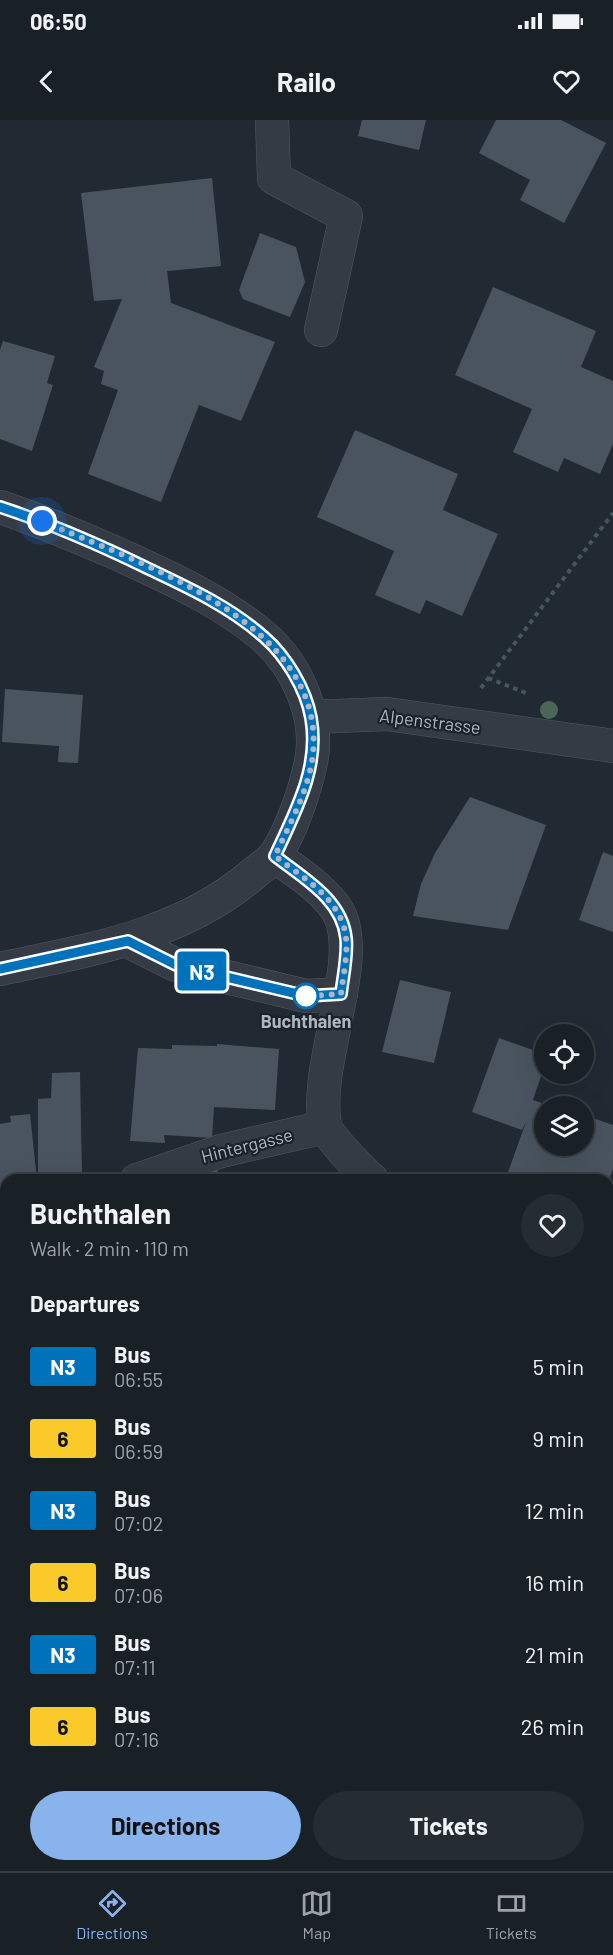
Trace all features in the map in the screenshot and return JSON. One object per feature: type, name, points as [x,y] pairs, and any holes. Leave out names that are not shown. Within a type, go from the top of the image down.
[{"type":"street","points":[[272,120],[274,178],[346,216],[321,330]]},
{"type":"street","points":[[0,507],[42,521],[215,601],[265,637],[294,672],[311,717],[313,753],[306,789],[275,856],[238,887],[194,914],[128,941],[0,969]]},
{"type":"street","name":"Alpenstrasse","points":[[311,717],[387,714],[613,746]]},
{"type":"street","points":[[275,856],[316,888],[338,911],[346,940],[341,994],[325,1067],[325,1127],[354,1164],[365,1174]]},
{"type":"street","points":[[128,941],[187,968],[306,996],[341,994]]},
{"type":"street","name":"Hintergasse","points":[[154,1174],[221,1151],[325,1127]]},
{"type":"path","points":[[458,724],[488,678],[613,513]]},
{"type":"building","points":[[362,120],[426,120],[419,150],[358,136]]},
{"type":"building","points":[[496,120],[561,120],[606,143],[564,223],[520,200],[530,180],[479,153]]},
{"type":"building","points":[[212,178],[221,266],[167,271],[171,303],[275,342],[241,421],[199,405],[161,502],[88,474],[118,390],[101,384],[104,371],[94,367],[122,299],[94,301],[81,193]]},
{"type":"building","points":[[260,233],[296,247],[305,282],[290,317],[243,299],[239,290]]},
{"type":"building","points":[[493,287],[596,331],[581,367],[613,381],[613,444],[600,474],[564,458],[558,472],[513,452],[532,409],[455,375]]},
{"type":"building","points":[[3,341],[55,356],[47,383],[53,385],[32,451],[0,439],[0,350]]},
{"type":"building","points":[[355,430],[458,474],[443,510],[498,534],[462,616],[426,600],[420,614],[375,595],[394,551],[317,517]]},
{"type":"building","points":[[5,689],[83,695],[78,763],[58,762],[59,746],[2,742]]},
{"type":"building","points":[[470,797],[546,825],[508,930],[413,916],[421,884],[435,853]]},
{"type":"building","points":[[603,852],[613,856],[613,932],[579,920]]},
{"type":"building","points":[[400,980],[451,992],[434,1063],[382,1052]]},
{"type":"building","points":[[499,1038],[534,1050],[534,1084],[538,1084],[533,1100],[534,1156],[594,1156],[594,1118],[613,1125],[611,1174],[507,1174],[526,1122],[522,1130],[472,1112]]},
{"type":"building","points":[[217,1044],[279,1049],[275,1110],[214,1107],[212,1138],[164,1135],[165,1143],[130,1141],[138,1048],[172,1049],[172,1045],[217,1046]]},
{"type":"building","points":[[80,1072],[82,1174],[38,1174],[38,1099],[51,1098],[52,1073]]},
{"type":"building","points":[[30,1114],[36,1174],[0,1174],[0,1124],[11,1122],[10,1116]]},
{"type":"building","points":[[217,1166],[218,1174],[190,1174],[190,1168]]},
{"type":"building","points":[[322,1172],[322,1174],[300,1174]]},
{"type":"bus line","name":"N3","points":[[0,507],[42,521],[215,601],[265,637],[294,672],[311,717],[313,753],[306,789],[275,856],[328,898],[338,911],[344,925],[346,940],[341,994],[306,996],[176,965],[128,941],[0,969]]},
{"type":"place","name":"Buchthalen","points":[[306,996]]},
{"type":"route","points":[[42,521],[215,601],[265,637],[294,672],[311,717],[313,753],[306,789],[275,856],[328,898],[338,911],[344,925],[346,940],[341,994],[306,996]]}]
